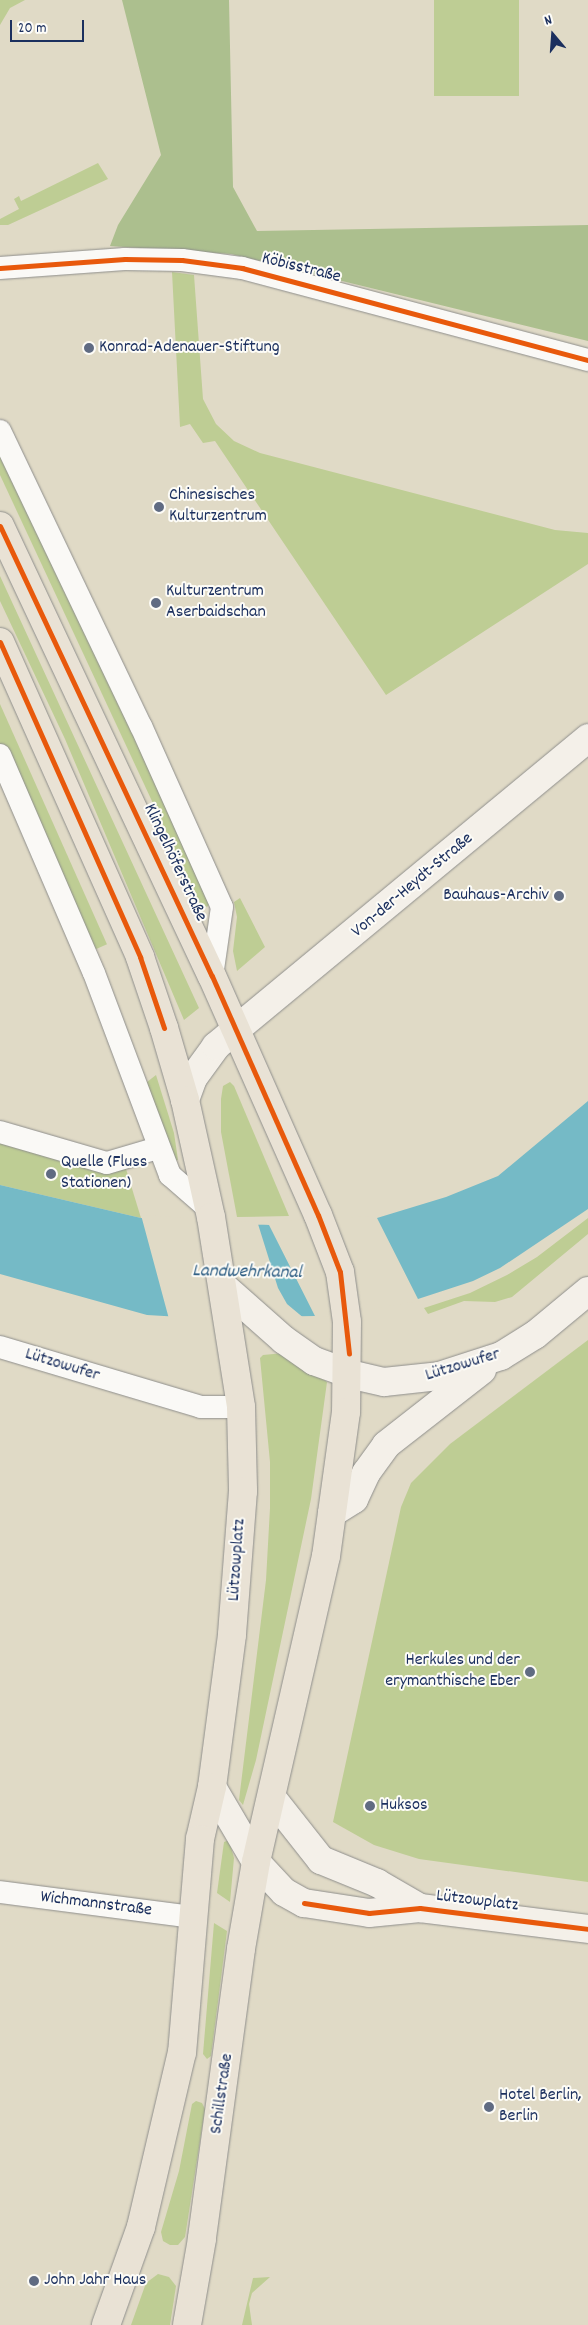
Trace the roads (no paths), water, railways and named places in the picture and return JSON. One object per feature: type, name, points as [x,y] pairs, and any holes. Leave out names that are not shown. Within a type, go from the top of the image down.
[{"type":"main road","name":"Klingelhöferstraße","points":[[0,526],[212,976],[234,1030],[318,1215],[340,1272],[347,1322],[348,1374]]},
{"type":"main road","points":[[0,642],[140,957],[185,1100],[210,1213]]},
{"type":"main road","name":"Von-der-Heydt-Straße","points":[[234,1030],[286,991],[588,738]]},
{"type":"main road","points":[[185,1100],[203,1060],[234,1030]]},
{"type":"main road","name":"Lützowplatz","points":[[192,1917],[200,1839],[212,1787],[232,1635],[243,1491],[241,1407],[224,1287],[210,1213]]},
{"type":"main road","name":"Lützowufer","points":[[224,1287],[273,1330],[314,1361],[348,1374],[384,1382],[402,1382],[439,1376],[501,1356],[535,1335],[588,1290]]},
{"type":"main road","points":[[332,1514],[354,1499],[370,1466],[393,1438],[501,1356]]},
{"type":"main road","points":[[256,1862],[315,1610],[332,1514],[348,1374]]},
{"type":"main road","name":"Lützowplatz","points":[[212,1787],[256,1862],[284,1892],[304,1903],[369,1913],[420,1908],[588,1929]]},
{"type":"main road","name":"Lützowplatz","points":[[272,1798],[322,1860],[377,1883],[420,1908]]},
{"type":"main road","name":"Schillstraße","points":[[187,2325],[202,2239],[241,1948],[256,1862]]},
{"type":"main road","points":[[106,2325],[141,2226],[172,2103],[182,2052],[192,1917]]},
{"type":"street","name":"Köbisstraße","points":[[0,268],[125,259],[182,260],[242,268],[588,360]]},
{"type":"street","name":"Klingelhöferstraße","points":[[0,431],[141,726],[222,907],[212,976]]},
{"type":"street","points":[[0,755],[94,973],[134,1074],[158,1148],[170,1176],[210,1213]]},
{"type":"street","points":[[0,1132],[107,1163],[158,1148]]},
{"type":"street","name":"Lützowufer","points":[[0,1347],[200,1407],[241,1407]]},
{"type":"street","name":"Wichmannstraße","points":[[0,1892],[192,1917]]},
{"type":"water","name":"Landwehrkanal","points":[[588,1101],[588,1209],[500,1268],[473,1281],[418,1299],[315,1316],[198,1318],[147,1315],[0,1274],[0,1185],[141,1218],[254,1225],[377,1218],[446,1197],[498,1176]]},
{"type":"place","name":"Konrad-Adenauer-Stiftung","points":[[89,348]]},
{"type":"place","name":"Chinesisches Kulturzentrum","points":[[159,507]]},
{"type":"place","name":"Kulturzentrum Aserbaidschan","points":[[156,603]]},
{"type":"place","name":"Bauhaus-Archiv","points":[[559,896]]},
{"type":"place","name":"Quelle (Fluss Stationen)","points":[[51,1174]]},
{"type":"place","name":"Herkules und der erymanthische Eber","points":[[530,1672]]},
{"type":"place","name":"Huksos","points":[[370,1806]]},
{"type":"place","name":"Hotel Berlin, Berlin","points":[[489,2107]]},
{"type":"place","name":"John Jahr Haus","points":[[34,2281]]}]
